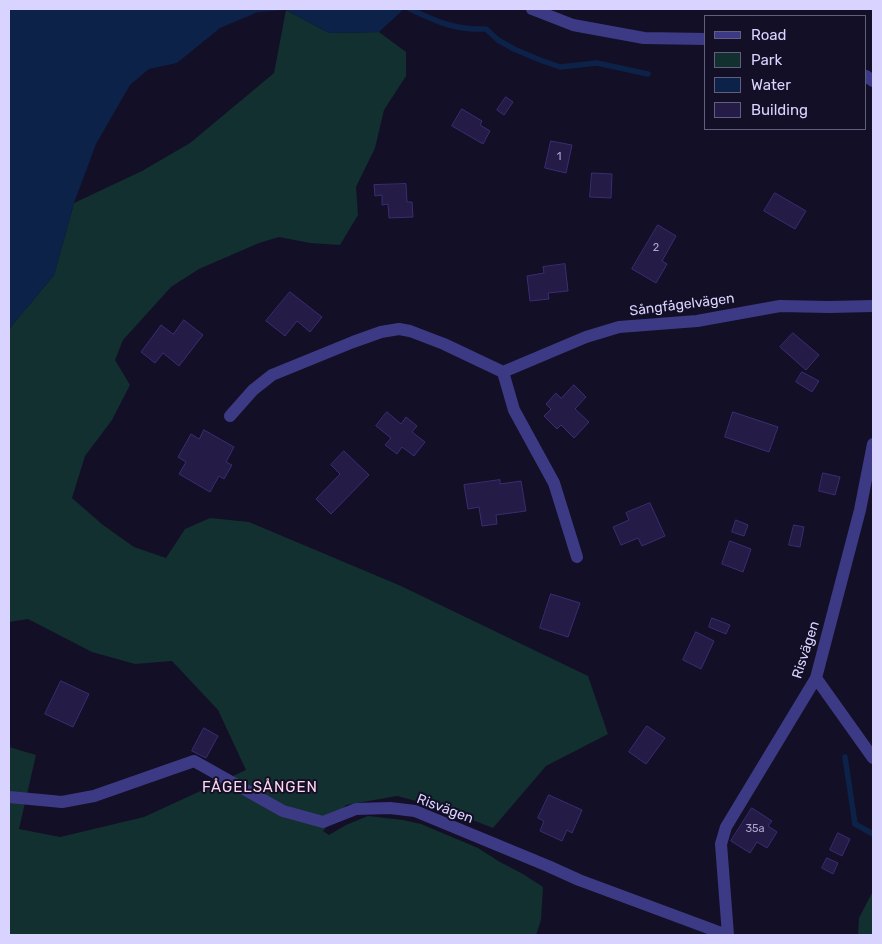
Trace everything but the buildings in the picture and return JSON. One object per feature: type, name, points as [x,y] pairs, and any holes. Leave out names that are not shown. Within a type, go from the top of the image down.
[{"type":"street","points":[[532,9],[572,25],[644,38],[704,40]]},
{"type":"street","name":"Sångfågelvägen","points":[[503,372],[586,337],[619,327],[697,321],[780,306],[873,306]]},
{"type":"street","points":[[230,416],[253,390],[272,375],[381,332],[410,331],[444,344],[503,372],[514,410],[554,483],[577,558]]},
{"type":"street","name":"Risvägen","points":[[9,796],[62,802],[94,796],[194,761],[283,811],[323,822],[356,809],[390,808],[415,811],[579,880],[727,935],[721,844],[726,827],[816,678],[860,510],[873,444]]},
{"type":"street","points":[[816,678],[873,758]]},
{"type":"green space","points":[[286,10],[329,33],[379,32],[406,52],[406,76],[384,110],[375,148],[356,187],[358,215],[340,245],[310,243],[279,237],[259,243],[199,269],[171,287],[123,340],[115,360],[130,385],[112,420],[85,456],[72,498],[103,525],[134,547],[166,558],[185,529],[210,518],[249,522],[401,586],[588,676],[608,734],[546,766],[493,828],[439,807],[397,796],[346,805],[323,831],[329,835],[346,825],[368,816],[421,824],[478,848],[543,887],[541,920],[536,935],[9,935],[9,747],[36,755],[19,829],[60,837],[144,817],[246,770],[218,710],[172,661],[135,664],[92,652],[28,619],[9,622],[9,329],[54,275],[74,203],[142,171],[190,143],[274,73]]},
{"type":"green space","points":[[873,891],[873,935],[858,935],[859,918]]},
{"type":"water","points":[[9,9],[404,9],[379,32],[329,33],[286,10],[258,12],[220,28],[177,63],[149,69],[130,85],[96,144],[74,203],[54,275],[9,329]]},
{"type":"waterway","points":[[410,9],[455,27],[486,29],[498,40],[514,49],[560,67],[597,63],[648,74]]},
{"type":"waterway","points":[[845,757],[855,824],[873,834]]},
{"type":"district","name":"FÅGELSÅNGEN","points":[[260,788]]}]
